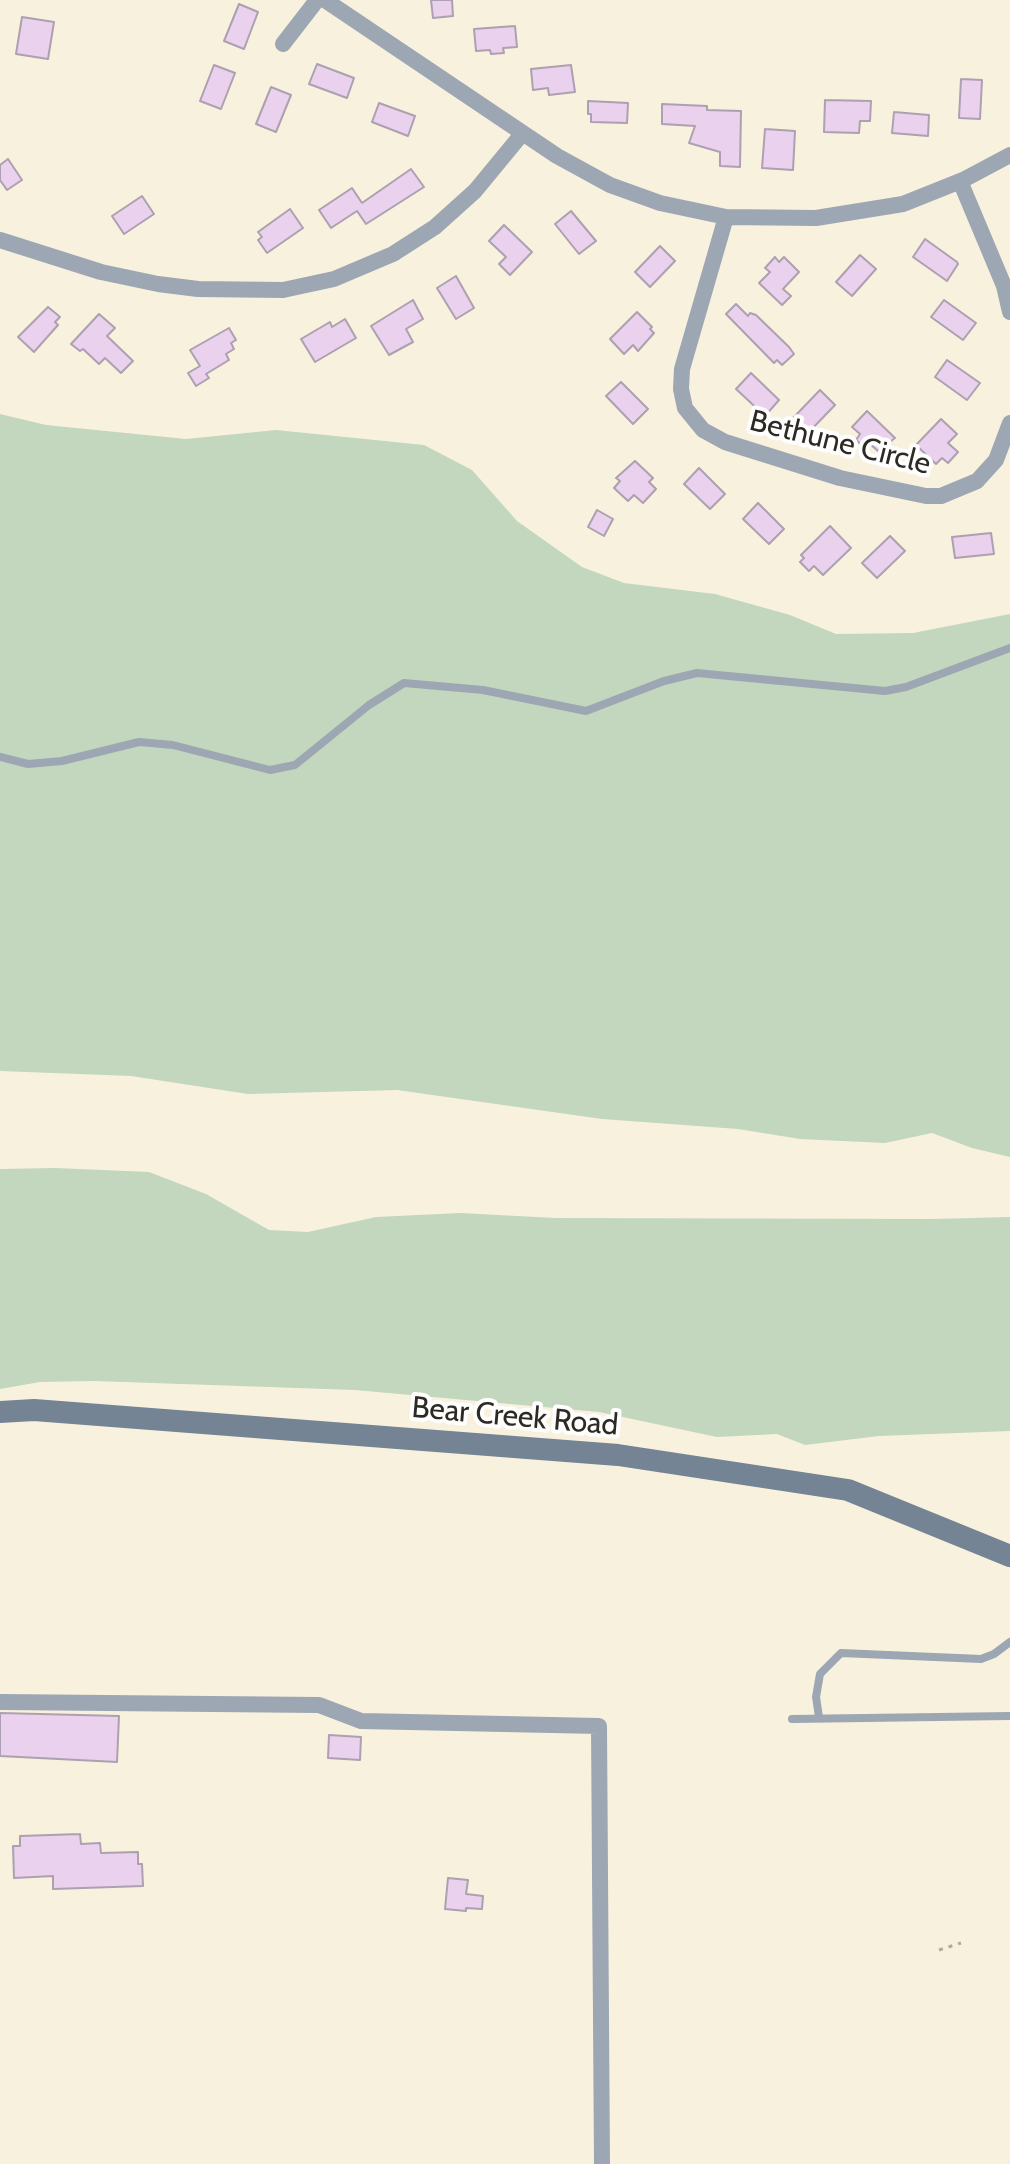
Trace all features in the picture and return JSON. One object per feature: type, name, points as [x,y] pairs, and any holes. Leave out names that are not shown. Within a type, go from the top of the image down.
[{"type":"street","points":[[283,44],[317,0]]},
{"type":"street","points":[[325,0],[522,134],[610,185],[660,203],[726,217],[798,220],[903,204],[960,181],[1010,155]]},
{"type":"street","points":[[0,240],[101,272],[158,284],[198,289],[283,290],[334,279],[393,254],[435,227],[475,191],[522,134]]},
{"type":"street","points":[[960,181],[1004,286],[1010,312]]},
{"type":"street","name":"Bethune Circle","points":[[726,217],[682,369],[681,389],[685,408],[703,430],[725,442],[840,478],[926,496],[941,496],[977,481],[996,460],[1010,423]]},
{"type":"street","name":"Bear Creek Road","points":[[0,1412],[34,1410],[618,1455],[848,1490],[1010,1556]]},
{"type":"street","points":[[0,1702],[319,1705],[361,1721],[599,1726],[602,2164]]},
{"type":"lane","points":[[0,757],[28,764],[62,761],[139,742],[173,745],[270,770],[295,765],[369,705],[404,683],[483,690],[586,711],[664,681],[697,673],[885,691],[906,687],[1010,648]]},
{"type":"lane","points":[[819,1717],[816,1697],[820,1674],[841,1653],[981,1659],[1010,1642]]},
{"type":"lane","points":[[792,1719],[1010,1716]]},
{"type":"path","points":[[939,1950],[961,1943]]},
{"type":"green space","points":[[0,414],[46,425],[186,439],[276,430],[424,445],[472,470],[517,521],[582,567],[624,583],[715,594],[790,615],[836,634],[913,633],[1010,614],[1010,1157],[972,1148],[932,1133],[885,1143],[800,1139],[738,1129],[602,1119],[397,1090],[248,1094],[131,1076],[0,1071]]},
{"type":"green space","points":[[0,1169],[149,1172],[206,1194],[269,1230],[308,1232],[376,1217],[460,1213],[555,1218],[1010,1217],[1010,1431],[879,1436],[805,1445],[777,1434],[717,1437],[599,1412],[355,1390],[95,1381],[40,1382],[0,1389]]},
{"type":"building","points":[[431,0],[452,0],[453,16],[433,18]]},
{"type":"building","points":[[239,4],[258,12],[244,49],[224,41]]},
{"type":"building","points":[[22,17],[54,22],[48,59],[16,54]]},
{"type":"building","points":[[515,26],[517,47],[503,48],[504,53],[476,51],[474,29]]},
{"type":"building","points":[[317,64],[354,78],[347,98],[309,84]]},
{"type":"building","points":[[214,65],[235,73],[221,109],[200,101]]},
{"type":"building","points":[[571,65],[575,92],[549,95],[548,88],[533,90],[531,69]]},
{"type":"building","points":[[961,79],[982,80],[980,119],[959,118]]},
{"type":"building","points":[[271,87],[291,95],[276,132],[256,124]]},
{"type":"building","points":[[825,100],[871,101],[870,121],[860,121],[859,133],[824,132]]},
{"type":"building","points":[[588,101],[628,103],[627,123],[591,122]]},
{"type":"building","points":[[379,103],[415,116],[408,136],[372,122]]},
{"type":"building","points":[[662,104],[741,111],[740,167],[720,166],[720,152],[689,143],[695,126],[662,124]]},
{"type":"building","points":[[894,112],[929,115],[928,136],[892,133]]},
{"type":"building","points":[[765,129],[795,131],[793,170],[762,168]]},
{"type":"building","points":[[8,159],[22,180],[7,190],[0,180],[0,165]]},
{"type":"building","points":[[411,169],[424,187],[366,224],[357,211],[331,228],[319,210],[352,188],[362,203]]},
{"type":"building","points":[[142,196],[154,214],[124,234],[112,216]]},
{"type":"building","points":[[290,209],[303,228],[267,253],[258,240],[262,237],[258,232]]},
{"type":"building","points":[[571,211],[596,241],[579,254],[555,224]]},
{"type":"building","points":[[504,225],[532,252],[510,275],[499,264],[506,257],[489,241]]},
{"type":"building","points":[[925,239],[957,262],[947,281],[913,257]]},
{"type":"building","points":[[660,246],[675,261],[650,287],[635,272]]},
{"type":"building","points":[[860,255],[876,269],[852,296],[836,282]]},
{"type":"building","points":[[775,257],[779,262],[784,257],[799,272],[783,289],[791,296],[782,305],[759,283],[770,272],[765,268]]},
{"type":"building","points":[[456,276],[474,308],[456,319],[437,288]]},
{"type":"building","points":[[413,300],[423,319],[406,329],[413,342],[389,355],[371,326]]},
{"type":"building","points":[[944,300],[976,323],[963,340],[931,317]]},
{"type":"building","points":[[736,304],[748,316],[750,313],[756,315],[794,354],[782,365],[777,360],[774,363],[726,314]]},
{"type":"building","points":[[48,307],[60,317],[55,322],[58,325],[34,352],[18,337]]},
{"type":"building","points":[[637,312],[654,333],[638,351],[633,345],[624,354],[610,339]]},
{"type":"building","points":[[99,314],[115,328],[107,336],[133,361],[121,373],[105,358],[99,364],[83,349],[80,351],[71,344]]},
{"type":"building","points":[[345,319],[356,338],[315,362],[301,339],[330,322],[332,327]]},
{"type":"building","points":[[229,328],[236,340],[231,343],[234,349],[226,354],[229,360],[206,374],[209,378],[196,386],[188,373],[200,366],[190,350]]},
{"type":"building","points":[[947,360],[980,383],[967,400],[935,377]]},
{"type":"building","points":[[751,373],[779,400],[765,416],[736,389]]},
{"type":"building","points":[[621,382],[648,409],[633,424],[606,396]]},
{"type":"building","points":[[820,390],[835,405],[808,433],[793,418]]},
{"type":"building","points":[[867,411],[895,438],[878,451],[870,444],[866,449],[856,440],[860,434],[852,427]]},
{"type":"building","points":[[941,419],[957,434],[948,443],[958,452],[948,463],[942,458],[936,464],[916,445]]},
{"type":"building","points":[[635,461],[653,478],[649,482],[656,489],[643,503],[634,495],[628,501],[614,488],[620,481],[616,478]]},
{"type":"building","points":[[699,468],[725,494],[710,509],[684,484]]},
{"type":"building","points":[[758,503],[784,529],[769,544],[743,519]]},
{"type":"building","points":[[597,510],[613,519],[604,536],[588,527]]},
{"type":"building","points":[[830,526],[851,548],[823,575],[814,566],[809,571],[800,562],[804,558],[801,555]]},
{"type":"building","points":[[991,533],[994,554],[955,558],[952,537]]},
{"type":"building","points":[[890,536],[905,551],[877,578],[862,563]]},
{"type":"building","points":[[0,1713],[119,1716],[117,1762],[0,1756]]},
{"type":"building","points":[[329,1735],[361,1737],[360,1760],[328,1758]]},
{"type":"building","points":[[80,1834],[81,1844],[100,1843],[101,1853],[138,1852],[143,1886],[53,1889],[53,1876],[14,1878],[13,1846],[20,1846],[20,1836]]},
{"type":"building","points":[[448,1878],[468,1880],[466,1894],[483,1896],[482,1909],[445,1909]]}]
